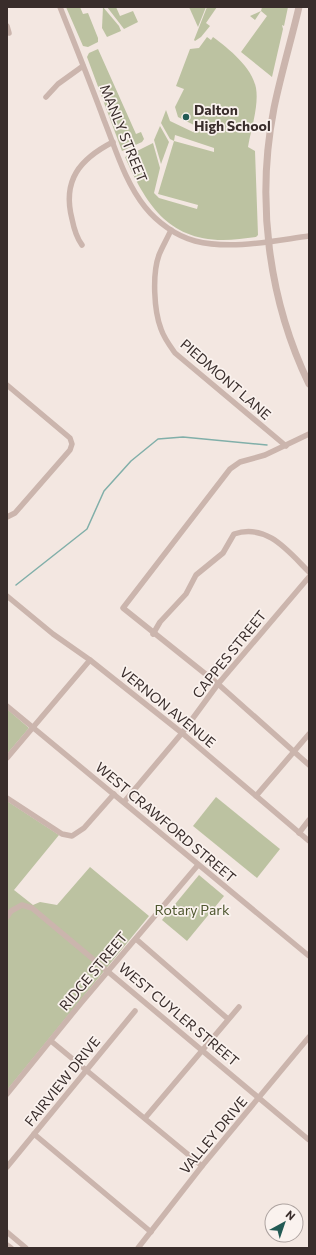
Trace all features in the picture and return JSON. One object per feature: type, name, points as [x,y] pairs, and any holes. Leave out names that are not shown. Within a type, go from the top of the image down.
[{"type":"street","name":"MANLY STREET","points":[[60,7],[112,142],[130,184],[153,216],[171,230],[193,241],[216,245],[309,236]]},
{"type":"street","points":[[299,7],[274,108],[268,146],[266,187],[269,241],[279,303],[294,350],[309,384]]},
{"type":"street","points":[[7,26],[9,33]]},
{"type":"street","points":[[46,97],[58,84],[83,66]]},
{"type":"street","points":[[82,245],[76,235],[70,212],[69,202],[72,180],[76,170],[89,156],[112,142]]},
{"type":"street","name":"PIEDMONT LANE","points":[[171,230],[158,256],[155,277],[158,318],[166,340],[175,353],[286,446]]},
{"type":"street","points":[[7,385],[70,438],[72,444],[70,450],[16,513],[7,517]]},
{"type":"street","points":[[309,434],[286,446],[234,466],[191,518],[123,608],[153,634],[218,684],[309,765]]},
{"type":"street","points":[[153,634],[160,622],[186,594],[196,575],[223,553],[234,534],[255,531],[270,536],[309,572]]},
{"type":"street","name":"CAPPES STREET","points":[[124,802],[182,734],[218,684],[309,577]]},
{"type":"street","name":"VERNON AVENUE","points":[[7,596],[53,634],[90,660],[182,734],[309,842]]},
{"type":"street","points":[[7,758],[90,660]]},
{"type":"street","name":"WEST CRAWFORD STREET","points":[[7,706],[309,956]]},
{"type":"street","points":[[256,796],[309,734]]},
{"type":"street","points":[[7,798],[62,834],[72,836],[84,828],[114,794]]},
{"type":"street","points":[[299,833],[309,820]]},
{"type":"street","name":"RIDGE STREET","points":[[7,1094],[108,971],[198,865]]},
{"type":"street","name":"WEST CUYLER STREET","points":[[7,916],[22,905],[32,908],[309,1140]]},
{"type":"street","points":[[136,939],[228,1019]]},
{"type":"street","points":[[146,1118],[239,1007]]},
{"type":"street","name":"FAIRVIEW DRIVE","points":[[7,1167],[135,1010]]},
{"type":"street","name":"VALLEY DRIVE","points":[[138,1248],[202,1166],[260,1098],[309,1037]]},
{"type":"street","points":[[51,1041],[146,1118],[202,1166]]},
{"type":"street","points":[[34,1134],[151,1232]]},
{"type":"street","points":[[7,1232],[26,1248]]},
{"type":"street","points":[[7,1245],[11,1248]]},
{"type":"green space","points":[[66,7],[80,7],[83,14],[88,13],[98,38],[98,42],[88,47],[83,46]]},
{"type":"green space","points":[[103,7],[119,26],[121,31],[107,37],[102,28]]},
{"type":"green space","points":[[107,7],[116,7],[120,16],[133,11],[138,22],[124,29]]},
{"type":"green space","points":[[189,7],[206,7],[198,27]]},
{"type":"green space","points":[[207,7],[217,7],[206,23],[210,26],[201,37],[195,41],[194,40]]},
{"type":"green space","points":[[262,7],[288,7],[284,26],[282,25],[283,29],[272,77],[241,52],[267,16],[261,11]]},
{"type":"green space","points":[[261,11],[255,20],[250,16]]},
{"type":"green space","points":[[207,37],[211,40],[213,37],[239,59],[254,80],[257,95],[256,110],[248,147],[255,151],[258,235],[256,237],[227,240],[204,238],[187,233],[173,226],[160,215],[150,203],[141,189],[125,157],[153,143],[160,168],[154,193],[159,198],[197,209],[198,205],[158,194],[174,141],[170,139],[161,123],[166,110],[170,121],[193,132],[195,129],[198,130],[198,127],[178,117],[175,107],[184,89],[176,86],[190,49],[199,48]],"holes":[[[175,135],[214,148],[214,152],[174,141]]]},
{"type":"green space","points":[[98,49],[136,134],[141,132],[144,139],[142,142],[122,151],[87,57],[89,53]]},
{"type":"green space","points":[[160,126],[169,142],[161,164],[154,140]]},
{"type":"green space","points":[[7,709],[29,728],[7,754]]},
{"type":"green space","points":[[216,797],[280,849],[257,878],[193,826]]},
{"type":"green space","points":[[7,801],[59,835],[14,890],[33,905],[40,902],[57,905],[90,867],[149,916],[7,1090]]},
{"type":"green space","name":"Rotary Park","points":[[199,875],[224,896],[187,941],[162,920]]},
{"type":"waterway","points":[[16,585],[87,529],[104,491],[131,461],[158,439],[183,437],[267,445]]},
{"type":"place","name":"Dalton High School","points":[[186,117]]}]
